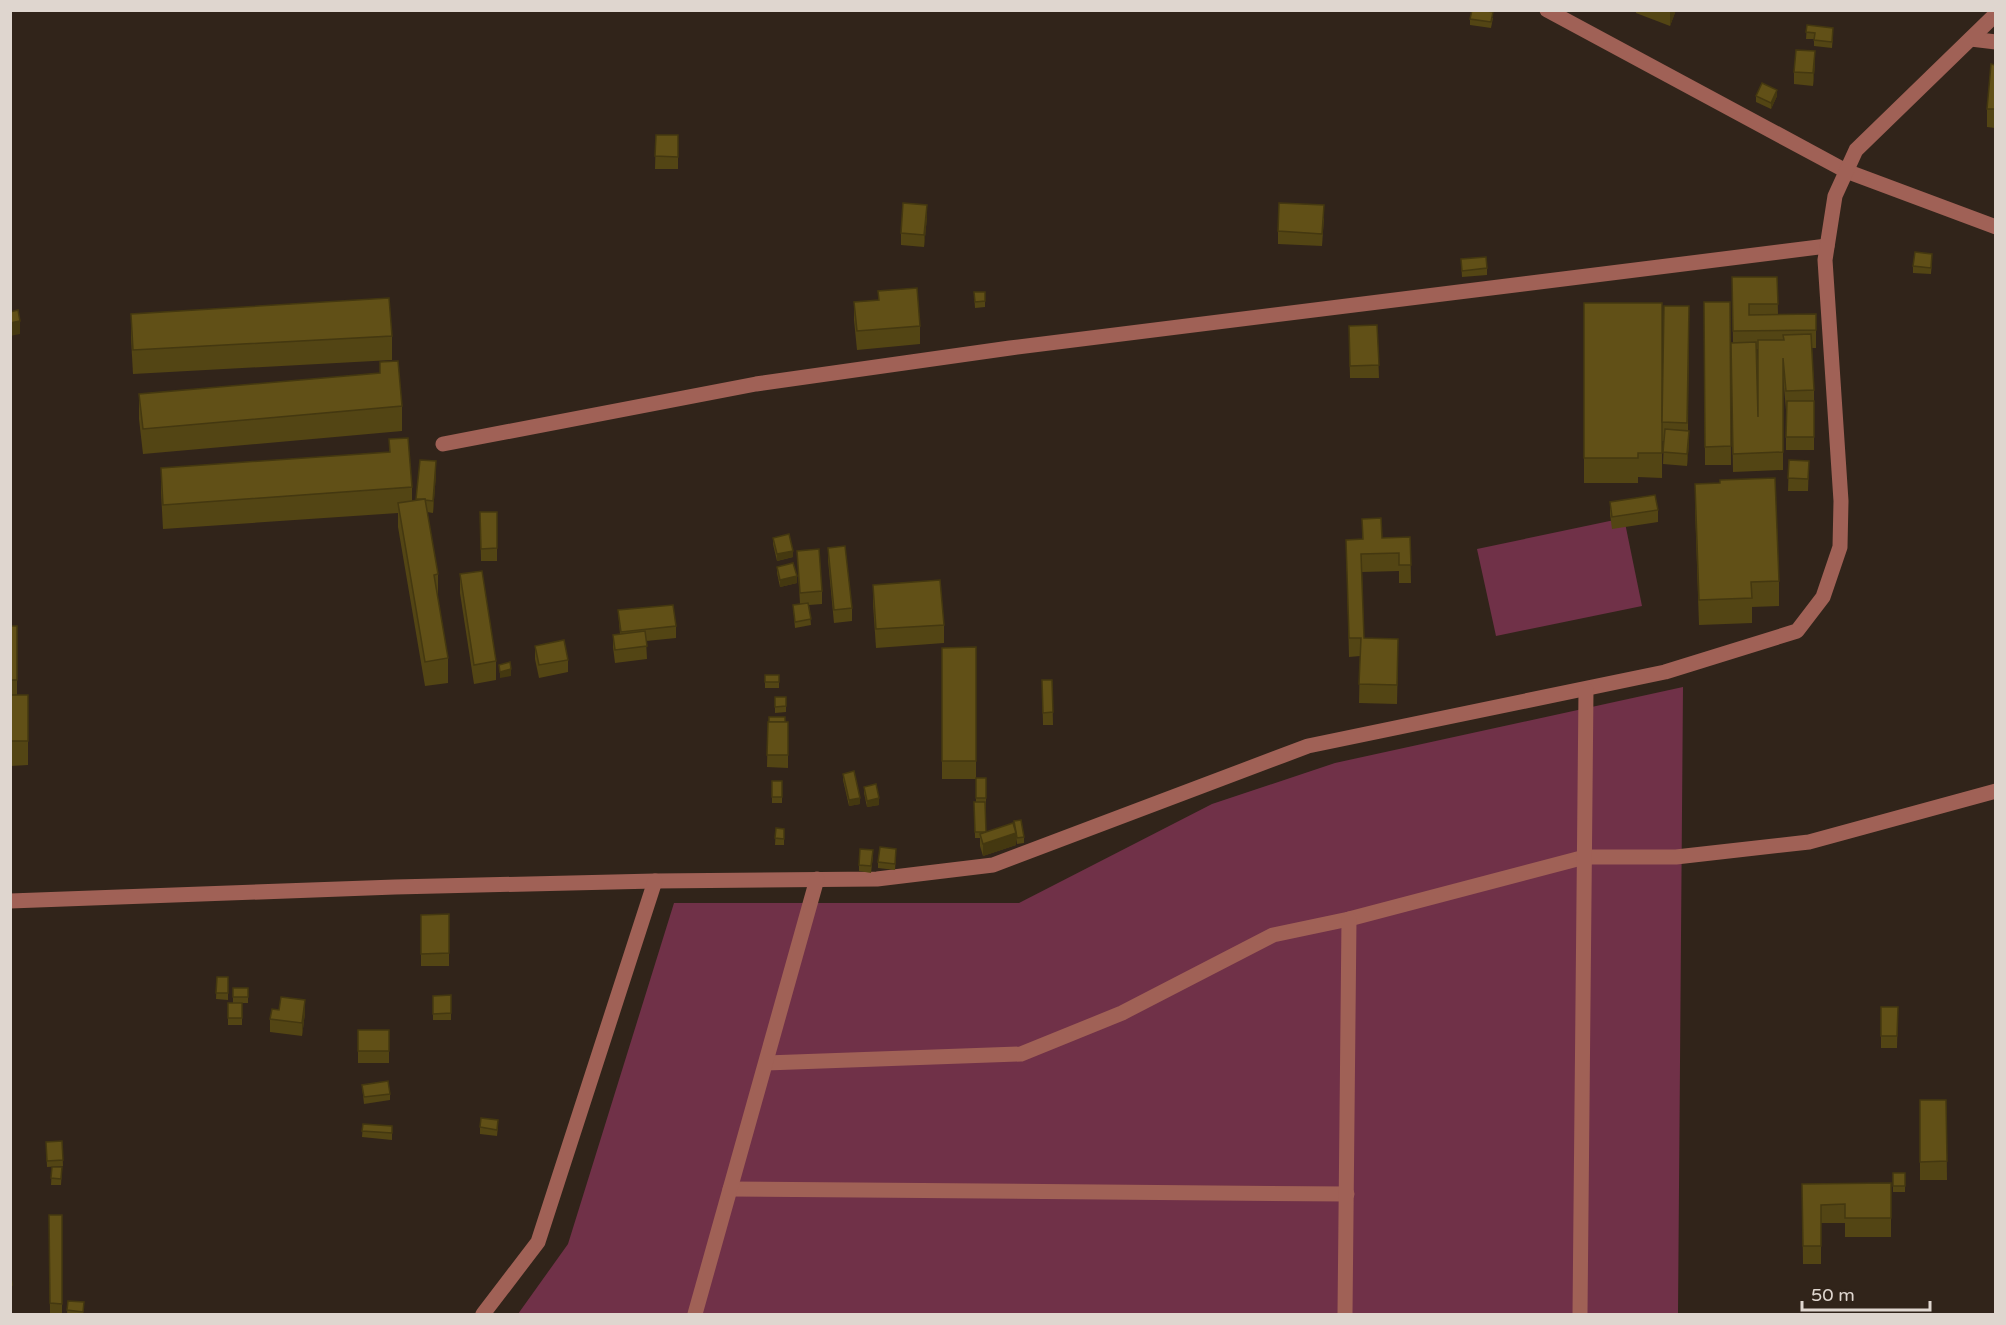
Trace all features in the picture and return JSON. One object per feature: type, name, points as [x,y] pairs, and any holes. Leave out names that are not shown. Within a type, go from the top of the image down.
[{"type":"street","points":[[1547,10],[1846,171],[1995,227]]},
{"type":"street","points":[[10,901],[394,886],[877,879],[993,865],[1308,746],[1665,672],[1797,631],[1823,597],[1840,547],[1841,501],[1824,260],[1835,196],[1856,150],[1995,14]]},
{"type":"street","points":[[1971,39],[1995,42]]},
{"type":"street","points":[[443,444],[768,383],[1010,348],[1827,246]]},
{"type":"street","points":[[1581,1314],[1586,690]]},
{"type":"street","points":[[766,1062],[1021,1054],[1122,1013],[1273,934],[1349,919],[1585,857],[1676,857],[1809,842],[1995,791]]},
{"type":"street","points":[[695,1314],[817,879]]},
{"type":"street","points":[[483,1314],[538,1242],[655,881]]},
{"type":"street","points":[[1346,1314],[1349,919]]},
{"type":"street","points":[[730,1189],[1347,1194]]},
{"type":"shaded area","points":[[1624,518],[1642,606],[1496,636],[1477,549]]},
{"type":"shaded area","points":[[1683,687],[1678,1314],[518,1314],[568,1244],[674,903],[1019,903],[1212,804],[1335,763]]},
{"type":"building","points":[[1472,10],[1493,12],[1491,22],[1470,19]]},
{"type":"building","points":[[1807,25],[1833,28],[1832,42],[1814,40],[1815,33],[1806,32]]},
{"type":"building","points":[[1796,50],[1815,51],[1813,73],[1794,72]]},
{"type":"building","points":[[1991,64],[1995,65],[1995,109],[1987,109]]},
{"type":"building","points":[[1762,83],[1777,90],[1771,103],[1756,96]]},
{"type":"building","points":[[656,135],[678,135],[678,157],[655,156]]},
{"type":"building","points":[[903,203],[927,205],[924,235],[901,233]]},
{"type":"building","points":[[1279,203],[1324,205],[1322,234],[1278,231]]},
{"type":"building","points":[[1915,252],[1932,254],[1931,268],[1913,266]]},
{"type":"building","points":[[1486,257],[1487,268],[1462,271],[1461,259]]},
{"type":"building","points":[[1732,277],[1777,277],[1778,304],[1749,304],[1749,315],[1816,314],[1816,330],[1733,331]]},
{"type":"building","points":[[917,288],[920,326],[857,331],[854,302],[879,300],[878,291]]},
{"type":"building","points":[[974,292],[985,292],[985,301],[975,302]]},
{"type":"building","points":[[389,298],[392,336],[133,350],[131,314]]},
{"type":"building","points":[[1704,302],[1730,302],[1731,446],[1705,447]]},
{"type":"building","points":[[1584,303],[1662,303],[1662,453],[1638,453],[1638,458],[1584,458]]},
{"type":"building","points":[[1664,306],[1689,306],[1687,423],[1662,422]]},
{"type":"building","points":[[18,310],[20,321],[10,323],[10,312]]},
{"type":"building","points":[[1377,325],[1379,365],[1350,366],[1349,326]]},
{"type":"building","points":[[1811,334],[1814,390],[1786,391],[1783,358],[1783,452],[1733,454],[1731,343],[1756,342],[1758,417],[1758,340],[1784,340],[1783,335]]},
{"type":"building","points":[[398,361],[402,406],[143,429],[139,394],[380,373],[380,362]]},
{"type":"building","points":[[1787,401],[1814,401],[1814,437],[1786,437]]},
{"type":"building","points":[[1665,429],[1689,431],[1687,454],[1663,452]]},
{"type":"building","points":[[408,438],[412,487],[163,505],[161,468],[390,452],[389,439]]},
{"type":"building","points":[[420,460],[436,461],[433,501],[416,499]]},
{"type":"building","points":[[1789,460],[1809,461],[1808,479],[1788,478]]},
{"type":"building","points":[[1775,478],[1779,581],[1751,582],[1752,598],[1699,600],[1695,484],[1720,483],[1720,480]]},
{"type":"building","points":[[1655,495],[1658,510],[1612,517],[1610,502]]},
{"type":"building","points":[[425,499],[438,574],[434,575],[448,658],[425,662],[398,503]]},
{"type":"building","points":[[480,512],[497,512],[497,548],[481,549]]},
{"type":"building","points":[[1381,518],[1382,538],[1410,537],[1411,565],[1399,565],[1399,553],[1361,554],[1364,638],[1398,639],[1397,685],[1359,684],[1361,638],[1349,638],[1346,540],[1363,539],[1362,519]]},
{"type":"building","points":[[789,534],[793,551],[777,554],[773,538]]},
{"type":"building","points":[[845,546],[852,608],[834,610],[828,548]]},
{"type":"building","points":[[819,549],[822,591],[800,593],[797,551]]},
{"type":"building","points":[[793,563],[797,576],[780,580],[777,567]]},
{"type":"building","points":[[482,571],[496,661],[474,665],[460,574]]},
{"type":"building","points":[[940,580],[944,625],[876,629],[873,585]]},
{"type":"building","points":[[808,603],[811,619],[795,622],[793,605]]},
{"type":"building","points":[[673,605],[676,626],[621,632],[618,610]]},
{"type":"building","points":[[10,626],[17,626],[17,680],[10,680]]},
{"type":"building","points":[[645,631],[647,646],[615,650],[613,635]]},
{"type":"building","points":[[564,640],[568,660],[539,665],[535,646]]},
{"type":"building","points":[[976,647],[976,761],[942,761],[942,648]]},
{"type":"building","points":[[510,662],[511,669],[500,672],[499,665]]},
{"type":"building","points":[[765,675],[779,675],[779,682],[765,682]]},
{"type":"building","points":[[1042,680],[1052,680],[1053,712],[1043,713]]},
{"type":"building","points":[[10,695],[28,695],[28,741],[10,741]]},
{"type":"building","points":[[775,697],[786,697],[786,706],[775,707]]},
{"type":"building","points":[[769,717],[785,717],[785,722],[769,722]]},
{"type":"building","points":[[768,722],[788,722],[788,755],[767,755]]},
{"type":"building","points":[[854,771],[860,798],[849,800],[843,774]]},
{"type":"building","points":[[976,778],[986,778],[986,798],[976,798]]},
{"type":"building","points":[[772,781],[782,781],[782,797],[772,797]]},
{"type":"building","points":[[876,784],[879,798],[867,801],[864,787]]},
{"type":"building","points":[[974,802],[985,802],[986,832],[975,832]]},
{"type":"building","points":[[1021,820],[1024,837],[1017,838],[1014,821]]},
{"type":"building","points":[[1013,823],[1016,833],[983,844],[980,834]]},
{"type":"building","points":[[776,828],[784,829],[784,839],[775,838]]},
{"type":"building","points":[[880,847],[896,849],[895,864],[878,862]]},
{"type":"building","points":[[860,849],[873,850],[871,866],[859,865]]},
{"type":"building","points":[[449,914],[449,953],[421,954],[421,915]]},
{"type":"building","points":[[217,977],[228,977],[228,993],[216,993]]},
{"type":"building","points":[[233,988],[248,988],[248,997],[233,997]]},
{"type":"building","points":[[451,995],[451,1013],[433,1014],[433,996]]},
{"type":"building","points":[[281,997],[305,1000],[302,1023],[270,1019],[272,1009],[279,1010]]},
{"type":"building","points":[[228,1003],[242,1003],[242,1018],[228,1018]]},
{"type":"building","points":[[1881,1007],[1898,1007],[1897,1036],[1881,1036]]},
{"type":"building","points":[[358,1030],[389,1030],[389,1051],[358,1051]]},
{"type":"building","points":[[388,1081],[390,1094],[364,1097],[362,1085]]},
{"type":"building","points":[[1920,1100],[1946,1100],[1947,1161],[1920,1162]]},
{"type":"building","points":[[481,1118],[498,1120],[497,1130],[480,1127]]},
{"type":"building","points":[[363,1124],[392,1126],[392,1133],[362,1131]]},
{"type":"building","points":[[62,1141],[63,1160],[47,1161],[46,1142]]},
{"type":"building","points":[[52,1167],[62,1167],[61,1179],[51,1178]]},
{"type":"building","points":[[1893,1173],[1905,1173],[1905,1186],[1893,1186]]},
{"type":"building","points":[[1891,1183],[1891,1218],[1845,1218],[1845,1204],[1821,1205],[1821,1246],[1803,1246],[1802,1184]]},
{"type":"building","points":[[49,1215],[62,1215],[62,1304],[50,1303]]},
{"type":"building","points":[[68,1301],[84,1302],[83,1312],[67,1310]]}]
